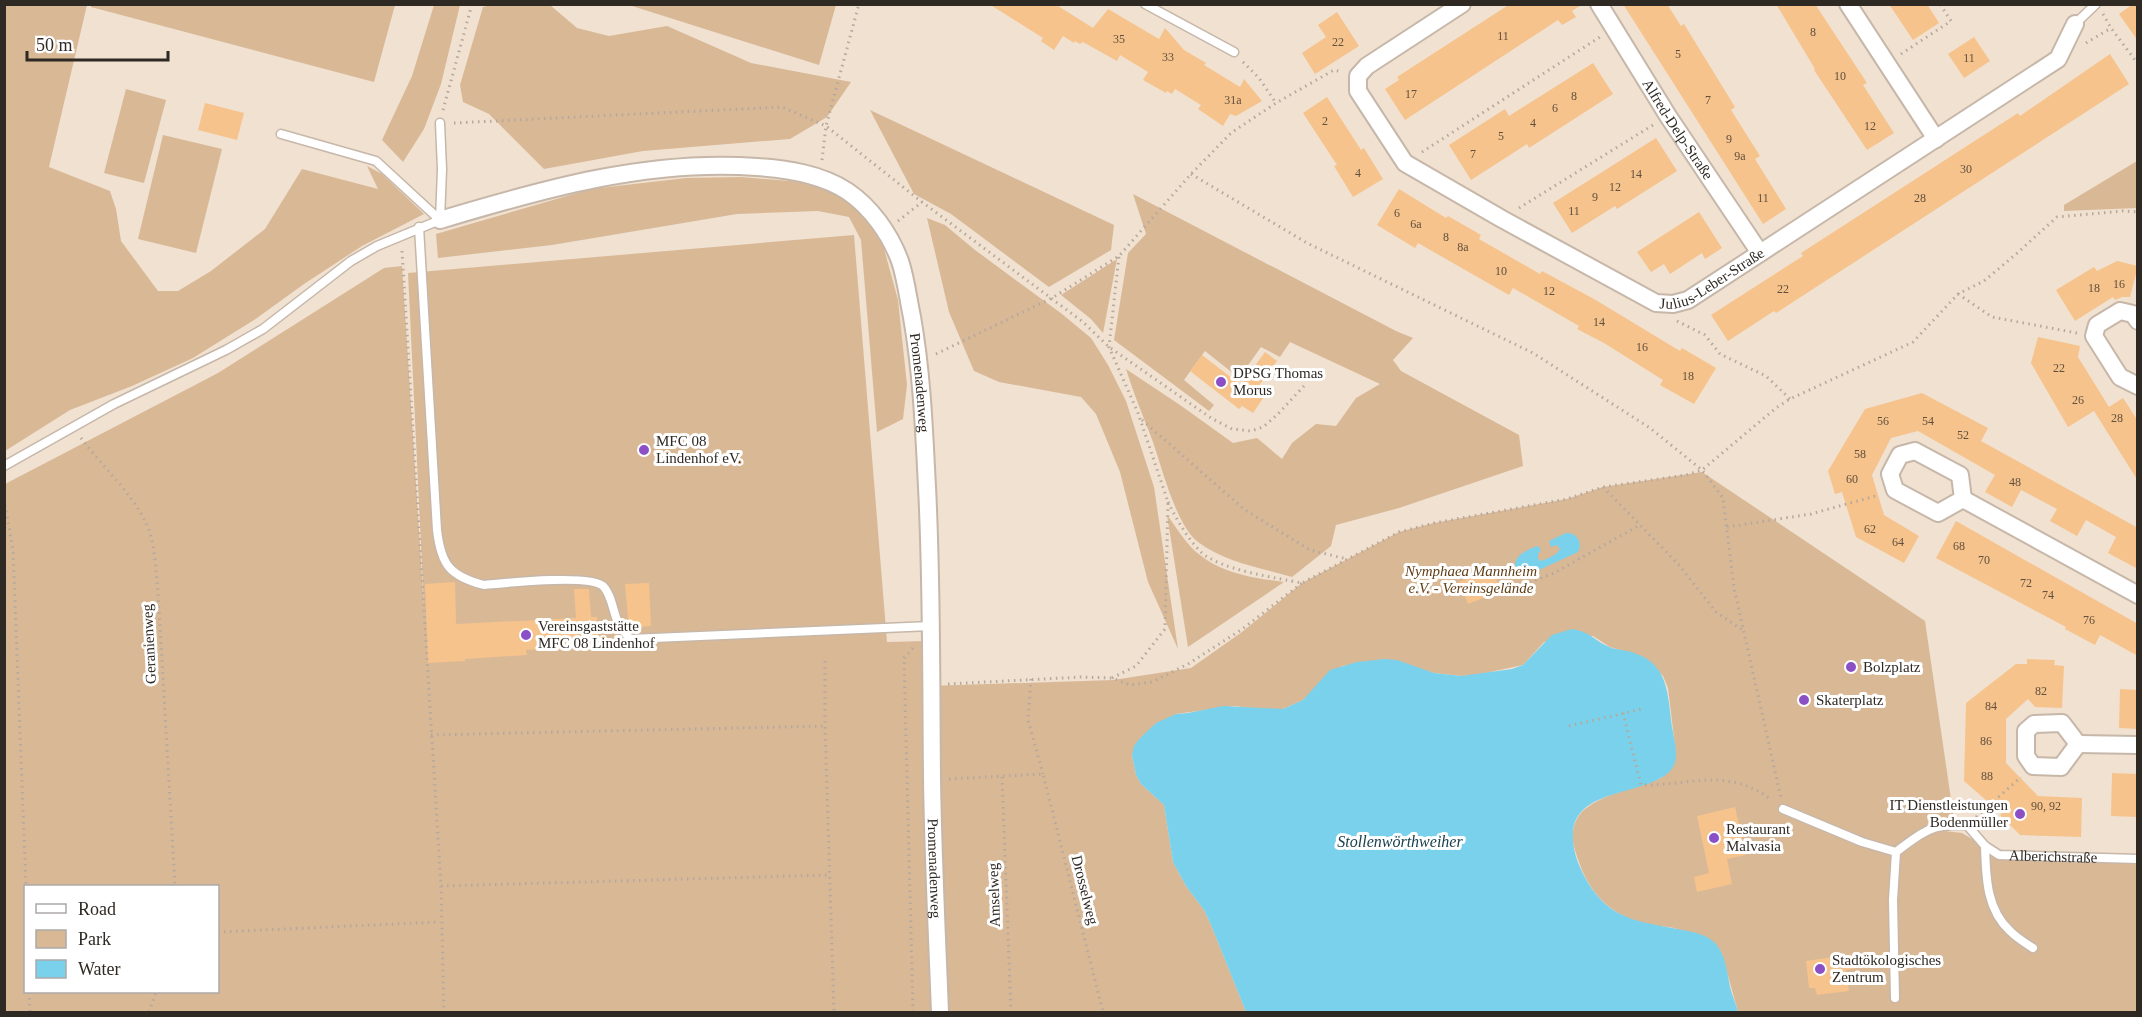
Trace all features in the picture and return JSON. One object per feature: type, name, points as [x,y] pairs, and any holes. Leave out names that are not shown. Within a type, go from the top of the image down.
[{"type":"street","points":[[1358,76],[1367,66],[1462,4]]},
{"type":"street","name":"Alfred-Delp-Straße","points":[[1599,4],[1668,116],[1760,253]]},
{"type":"street","points":[[1848,4],[1936,139]]},
{"type":"street","name":"Julius-Leber-Straße","points":[[1358,76],[1358,92],[1405,163],[1656,303],[1673,304],[1688,300],[2058,59],[2074,24]]},
{"type":"street","name":"Promenadenweg","points":[[440,220],[539,191],[597,178],[657,169],[725,164],[776,168],[820,177],[847,191],[869,209],[885,231],[899,260],[920,362],[930,539],[932,782],[940,1012]]},
{"type":"street","points":[[2138,321],[2133,314],[2120,311],[2097,325],[2094,336],[2120,377],[2138,386]]},
{"type":"street","points":[[1915,451],[1960,475],[1963,499],[1938,513],[1895,490],[1890,474],[1900,455],[1915,451]]},
{"type":"street","points":[[1963,499],[2138,595]]},
{"type":"street","points":[[2062,723],[2078,744],[2061,767],[2033,766],[2026,756],[2026,731],[2034,724],[2062,723]]},
{"type":"street","points":[[2078,744],[2138,745]]},
{"type":"lane","points":[[1145,4],[1234,52]]},
{"type":"lane","points":[[2074,24],[2096,4]]},
{"type":"lane","points":[[440,123],[442,169],[440,220]]},
{"type":"lane","points":[[281,134],[376,161],[440,220]]},
{"type":"lane","points":[[4,466],[114,404],[226,350],[263,329],[351,261],[401,235],[440,220]]},
{"type":"lane","points":[[419,227],[437,530],[440,553],[452,572],[484,585],[566,580],[597,583],[603,587],[618,623],[630,639],[931,626]]},
{"type":"lane","points":[[1783,808],[1862,842],[1896,852]]},
{"type":"lane","points":[[1895,998],[1893,900],[1896,852],[1922,832],[1938,826],[1967,825],[1985,846],[1986,884],[1995,909],[2009,930],[2033,948]]},
{"type":"lane","name":"Alberichstraße","points":[[1985,846],[1999,855],[2138,859]]},
{"type":"path","points":[[440,123],[472,4]]},
{"type":"path","points":[[820,177],[826,126],[859,4]]},
{"type":"path","points":[[1887,63],[1951,21],[1940,4]]},
{"type":"path","points":[[2103,12],[2111,28],[2138,64]]},
{"type":"path","points":[[1405,163],[1614,28]]},
{"type":"path","points":[[1234,52],[1259,78],[1276,103]]},
{"type":"path","points":[[920,362],[1052,298],[1119,256],[1191,174],[1231,133],[1276,103],[1334,70],[1358,76]]},
{"type":"path","points":[[1502,219],[1668,116]]},
{"type":"path","points":[[1191,174],[1307,243],[1533,352],[1650,428],[1702,470],[1723,498],[1734,588],[1783,808]]},
{"type":"path","points":[[885,231],[922,202]]},
{"type":"path","points":[[931,684],[1112,678],[1130,685],[1152,682],[1188,664],[1241,630],[1302,583],[1399,532],[1434,523],[1567,499],[1603,487],[1686,475],[1702,470],[1790,399],[1913,342],[1958,294],[1984,281],[2057,217],[2123,211],[2138,212]]},
{"type":"path","points":[[401,235],[441,886],[440,922],[444,1012]]},
{"type":"path","points":[[1119,256],[1109,347],[1140,419],[1168,502],[1183,529],[1203,554],[1227,566],[1302,583]]},
{"type":"path","points":[[1958,294],[1992,317],[2094,336]]},
{"type":"path","points":[[1052,298],[1083,322],[1109,347],[1211,418],[1232,429],[1251,432],[1263,427],[1304,386]]},
{"type":"path","points":[[1673,304],[1676,321],[1705,335],[1720,354],[1766,376],[1790,399]]},
{"type":"path","points":[[1140,419],[1245,510],[1310,549],[1348,559]]},
{"type":"path","name":"Geranienweg","points":[[73,427],[138,509],[147,525],[158,592],[175,885]]},
{"type":"path","points":[[1603,487],[1679,565],[1716,612],[1744,631]]},
{"type":"path","points":[[1727,527],[1811,514],[1895,490]]},
{"type":"path","points":[[4,499],[13,550],[26,885]]},
{"type":"path","points":[[1112,678],[1136,666],[1165,629],[1168,502]]},
{"type":"path","points":[[1507,591],[1554,573],[1640,525]]},
{"type":"path","points":[[913,1012],[904,658],[931,626]]},
{"type":"path","points":[[825,661],[834,1012]]},
{"type":"path","name":"Drosselweg","points":[[1031,679],[1028,720],[1103,1012]]},
{"type":"path","points":[[1569,726],[1642,709]]},
{"type":"path","points":[[1623,713],[1641,785],[1663,786],[1702,779],[1737,782],[1756,789],[1783,808]]},
{"type":"path","points":[[431,735],[825,726]]},
{"type":"path","points":[[1967,825],[2033,766]]},
{"type":"path","points":[[932,782],[1043,774]]},
{"type":"path","name":"Amselweg","points":[[1002,777],[1011,1012]]},
{"type":"path","points":[[441,886],[829,875]]},
{"type":"path","points":[[219,932],[440,922]]},
{"type":"path","points":[[29,993],[30,1012]]},
{"type":"path","points":[[149,1012],[156,993]]},
{"type":"green space","points":[[5,4],[87,5],[49,167],[110,191],[116,209],[121,241],[158,291],[178,291],[211,271],[265,229],[302,169],[378,189],[367,166],[382,174],[424,214],[362,246],[257,318],[193,358],[132,386],[70,410],[5,451]]},
{"type":"green space","points":[[91,4],[395,5],[374,82],[91,7]]},
{"type":"green space","points":[[836,4],[819,65],[629,5]]},
{"type":"green space","points":[[434,5],[460,5],[441,84],[424,129],[403,162],[382,140],[412,76]]},
{"type":"green space","points":[[550,5],[577,28],[609,36],[667,26],[751,63],[851,82],[827,117],[790,139],[643,151],[544,169],[489,114],[463,102],[460,85],[483,7]]},
{"type":"green space","points":[[126,89],[166,100],[144,183],[104,173]]},
{"type":"green space","points":[[870,110],[1114,225],[1111,250],[1049,287],[951,214],[914,194]]},
{"type":"green space","points":[[163,135],[222,149],[196,253],[138,239]]},
{"type":"green space","points":[[2137,161],[2137,208],[2064,211],[2064,205]]},
{"type":"green space","points":[[741,177],[802,182],[840,193],[869,215],[880,234],[898,300],[907,385],[903,419],[877,432],[861,240],[849,217],[818,211],[737,214],[552,245],[438,258],[436,234],[591,189],[686,178]]},
{"type":"green space","points":[[1133,194],[1413,338],[1393,360],[1401,371],[1519,435],[1523,466],[1399,508],[1336,525],[1331,546],[1292,577],[1219,555],[1208,549],[1190,534],[1176,510],[1126,369],[1233,443],[1257,438],[1282,459],[1292,443],[1316,424],[1336,426],[1356,398],[1380,384],[1290,342],[1280,357],[1261,347],[1239,378],[1205,351],[1184,380],[1214,405],[1209,411],[1114,340],[1128,253],[1146,234]]},
{"type":"green space","points":[[927,218],[945,225],[1062,314],[1091,338],[1108,365],[1126,401],[1154,487],[1178,649],[1148,582],[1120,472],[1096,414],[1081,397],[999,382],[974,371],[949,312]]},
{"type":"green space","name":"Nymphaea Mannheim e.V. - Vereinsgelände","points":[[854,235],[887,642],[926,641],[928,686],[1113,680],[1191,668],[1242,632],[1302,583],[1399,532],[1434,523],[1567,499],[1603,487],[1702,472],[1925,621],[1954,820],[1933,824],[1936,830],[1962,833],[1999,855],[2137,859],[2137,1012],[1738,1012],[1722,954],[1680,930],[1642,923],[1617,912],[1598,897],[1579,864],[1573,833],[1575,822],[1581,813],[1594,803],[1612,795],[1661,778],[1675,746],[1668,688],[1663,676],[1645,658],[1610,647],[1593,636],[1544,642],[1523,665],[1476,675],[1434,673],[1385,659],[1342,666],[1303,700],[1283,709],[1234,706],[1176,714],[1132,755],[1136,775],[1141,784],[1164,805],[1173,862],[1186,886],[1204,910],[1246,1012],[5,1012],[5,484],[218,373],[384,268],[402,266],[424,608],[408,273]]},
{"type":"green space","points":[[1117,259],[1103,333],[1091,319],[1061,295]]},
{"type":"green space","points":[[1167,515],[1191,547],[1219,567],[1240,574],[1284,582],[1188,647]]},
{"type":"water","points":[[1566,533],[1573,534],[1578,539],[1580,545],[1578,552],[1526,576],[1516,567],[1515,562],[1521,554],[1538,546],[1541,550],[1538,554],[1540,561],[1557,553],[1560,549],[1557,545],[1551,547],[1549,541]]},
{"type":"water","name":"Stollenwörthweiher","points":[[1572,629],[1584,632],[1612,648],[1634,653],[1655,666],[1666,685],[1676,753],[1673,767],[1659,779],[1596,801],[1583,810],[1575,822],[1573,838],[1579,866],[1596,895],[1618,913],[1643,922],[1696,933],[1713,941],[1724,959],[1738,1012],[1246,1012],[1204,910],[1186,886],[1173,862],[1164,805],[1141,784],[1136,775],[1132,755],[1134,746],[1140,738],[1156,723],[1176,714],[1223,706],[1283,709],[1303,700],[1330,670],[1357,662],[1397,660],[1434,673],[1461,676],[1512,669],[1523,665],[1552,635]]},
{"type":"building","points":[[989,4],[1055,4],[1093,28],[1108,9],[1159,39],[1165,28],[1184,50],[1206,63],[1204,65],[1240,87],[1244,79],[1262,101],[1236,116],[1230,114],[1223,126],[1198,109],[1201,105],[1175,89],[1172,94],[1167,91],[1166,93],[1143,80],[1148,72],[1120,55],[1117,61],[1083,42],[1080,44],[1075,41],[1074,43],[1063,36],[1054,50],[1041,41],[1043,38]]},
{"type":"building","points":[[1510,4],[1583,4],[1572,11],[1576,17],[1562,25],[1558,20],[1405,120],[1385,89],[1399,80],[1397,77]]},
{"type":"building","points":[[1623,4],[1667,4],[1681,26],[1684,24],[1735,107],[1731,110],[1760,156],[1755,159],[1786,209],[1763,224]]},
{"type":"building","points":[[1776,4],[1815,4],[1867,83],[1863,85],[1894,133],[1867,150],[1814,70]]},
{"type":"building","points":[[1889,4],[1927,4],[1939,23],[1913,40]]},
{"type":"building","points":[[2133,4],[2138,4],[2138,41],[2119,14]]},
{"type":"building","points":[[1337,12],[1359,46],[1315,74],[1302,53],[1326,37],[1318,25]]},
{"type":"building","points":[[1974,37],[1990,61],[1964,78],[1948,54]]},
{"type":"building","points":[[2110,54],[2129,84],[1776,313],[1774,311],[1728,341],[1711,315],[1803,256],[1801,253],[2018,113],[2020,116]]},
{"type":"building","points":[[1593,63],[1613,94],[1529,148],[1527,144],[1471,180],[1449,145],[1505,109],[1509,116]]},
{"type":"building","points":[[1327,97],[1361,150],[1364,148],[1383,179],[1353,197],[1334,166],[1337,165],[1303,113]]},
{"type":"building","points":[[205,103],[244,113],[237,140],[198,130]]},
{"type":"building","points":[[1656,138],[1677,171],[1617,209],[1615,206],[1572,233],[1553,203]]},
{"type":"building","points":[[1399,189],[1446,218],[1448,216],[1481,235],[1479,239],[1540,274],[1542,271],[1594,299],[1680,351],[1682,348],[1716,368],[1694,404],[1660,385],[1663,380],[1577,329],[1579,326],[1513,288],[1509,295],[1418,243],[1415,248],[1377,225]]},
{"type":"building","points":[[1699,212],[1722,248],[1705,259],[1702,253],[1670,274],[1664,264],[1651,272],[1637,252]]},
{"type":"building","points":[[2117,261],[2138,266],[2130,297],[2115,300],[2113,297],[2075,321],[2056,290],[2094,267],[2097,271]]},
{"type":"building","points":[[2038,337],[2080,346],[2078,357],[2109,407],[2123,398],[2138,421],[2138,481],[2094,411],[2068,427],[2031,363]]},
{"type":"building","points":[[1265,352],[1277,361],[1255,391],[1264,397],[1253,413],[1242,406],[1239,409],[1190,371],[1202,355],[1241,385]]},
{"type":"building","points":[[1922,393],[1988,428],[1981,441],[2138,528],[2138,569],[2108,553],[2116,537],[2086,520],[2077,536],[2050,521],[2057,509],[2021,490],[2012,507],[1985,492],[1995,475],[1918,431],[1891,438],[1872,475],[1884,515],[1919,536],[1904,563],[1856,537],[1842,492],[1835,494],[1828,471],[1865,409]]},
{"type":"building","points":[[1956,521],[2138,624],[2138,656],[2100,635],[2095,645],[2065,629],[2066,627],[1936,558]]},
{"type":"building","points":[[1492,569],[1501,591],[1468,604],[1459,582]]},
{"type":"building","points":[[455,582],[456,624],[576,618],[574,589],[589,589],[591,617],[597,617],[599,646],[526,650],[527,655],[428,663],[425,584]]},
{"type":"building","points":[[649,583],[651,626],[629,628],[625,584]]},
{"type":"building","points":[[2027,659],[2055,660],[2054,665],[2064,666],[2062,708],[2035,707],[2028,699],[2006,719],[2006,763],[2038,796],[2082,798],[2081,837],[2020,835],[2000,815],[2002,814],[1964,781],[1966,703],[2016,664],[2027,664]]},
{"type":"building","points":[[2120,689],[2138,690],[2138,729],[2119,728]]},
{"type":"building","points":[[2112,773],[2138,774],[2138,817],[2111,816]]},
{"type":"building","points":[[1735,807],[1746,855],[1727,859],[1732,884],[1697,892],[1694,877],[1709,873],[1697,816]]},
{"type":"building","points":[[1855,954],[1857,968],[1846,970],[1849,991],[1817,995],[1815,988],[1809,988],[1806,961]]},
{"type":"place","name":"DPSG Thomas Morus","points":[[1221,382]]},
{"type":"place","name":"MFC 08 Lindenhof eV.","points":[[644,450]]},
{"type":"place","name":"Vereinsgaststätte MFC 08 Lindenhof","points":[[526,635]]},
{"type":"place","name":"Bolzplatz","points":[[1851,667]]},
{"type":"place","name":"Skaterplatz","points":[[1804,700]]},
{"type":"place","name":"IT Dienstleistungen Bodenmüller","points":[[2020,814]]},
{"type":"place","name":"Restaurant Malvasia","points":[[1714,838]]},
{"type":"place","name":"Stadtökologisches Zentrum","points":[[1820,969]]}]
